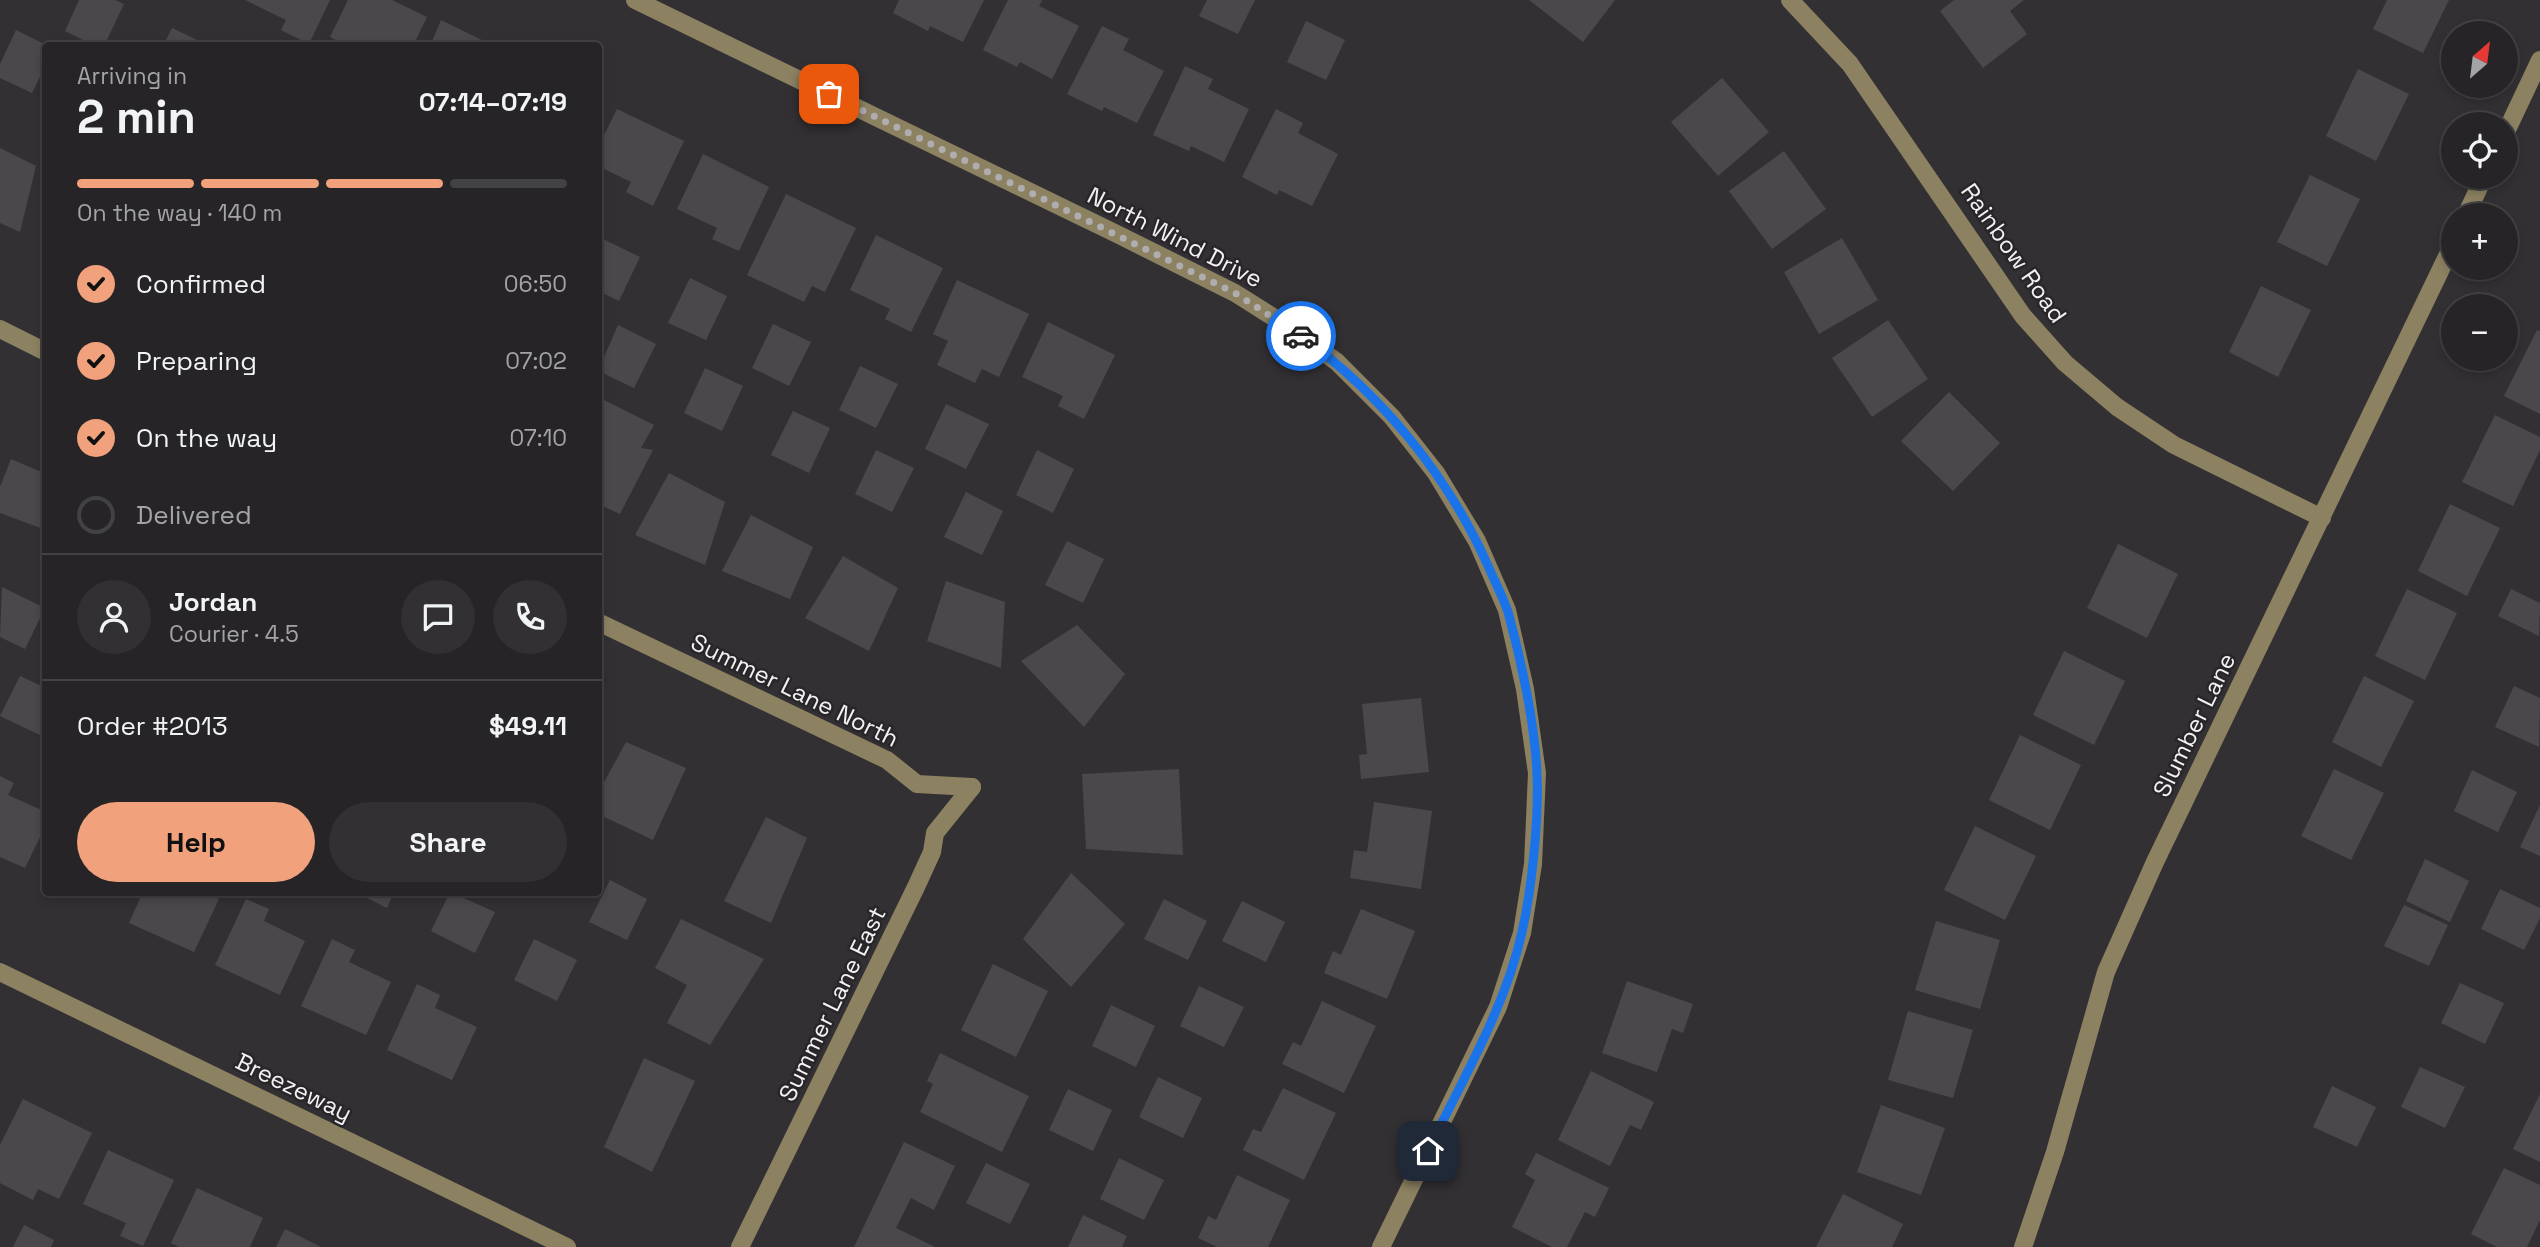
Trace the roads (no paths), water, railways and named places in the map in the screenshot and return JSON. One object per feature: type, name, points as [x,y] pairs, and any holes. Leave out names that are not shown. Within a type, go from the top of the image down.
[{"type":"street","name":"North Wind Drive","points":[[635,0],[1223,287],[1289,327],[1338,362],[1392,416],[1436,473],[1477,541],[1507,610],[1525,689],[1537,774],[1533,864],[1522,933],[1498,1007],[1381,1247]]},
{"type":"street","name":"Rainbow Road","points":[[1790,0],[1850,64],[2023,316],[2065,363],[2117,407],[2174,445],[2322,518]]},
{"type":"street","points":[[2515,112],[2540,60]]},
{"type":"street","name":"Slumber Lane","points":[[2023,1247],[2056,1152],[2106,972],[2155,862],[2441,269]]},
{"type":"street","points":[[0,329],[42,350]]},
{"type":"street","name":"Summer Lane North","points":[[602,624],[887,760],[917,784],[972,787]]},
{"type":"street","name":"Summer Lane East","points":[[740,1247],[932,852],[935,833],[972,787]]},
{"type":"street","name":"Breezeway","points":[[0,972],[567,1247]]}]
